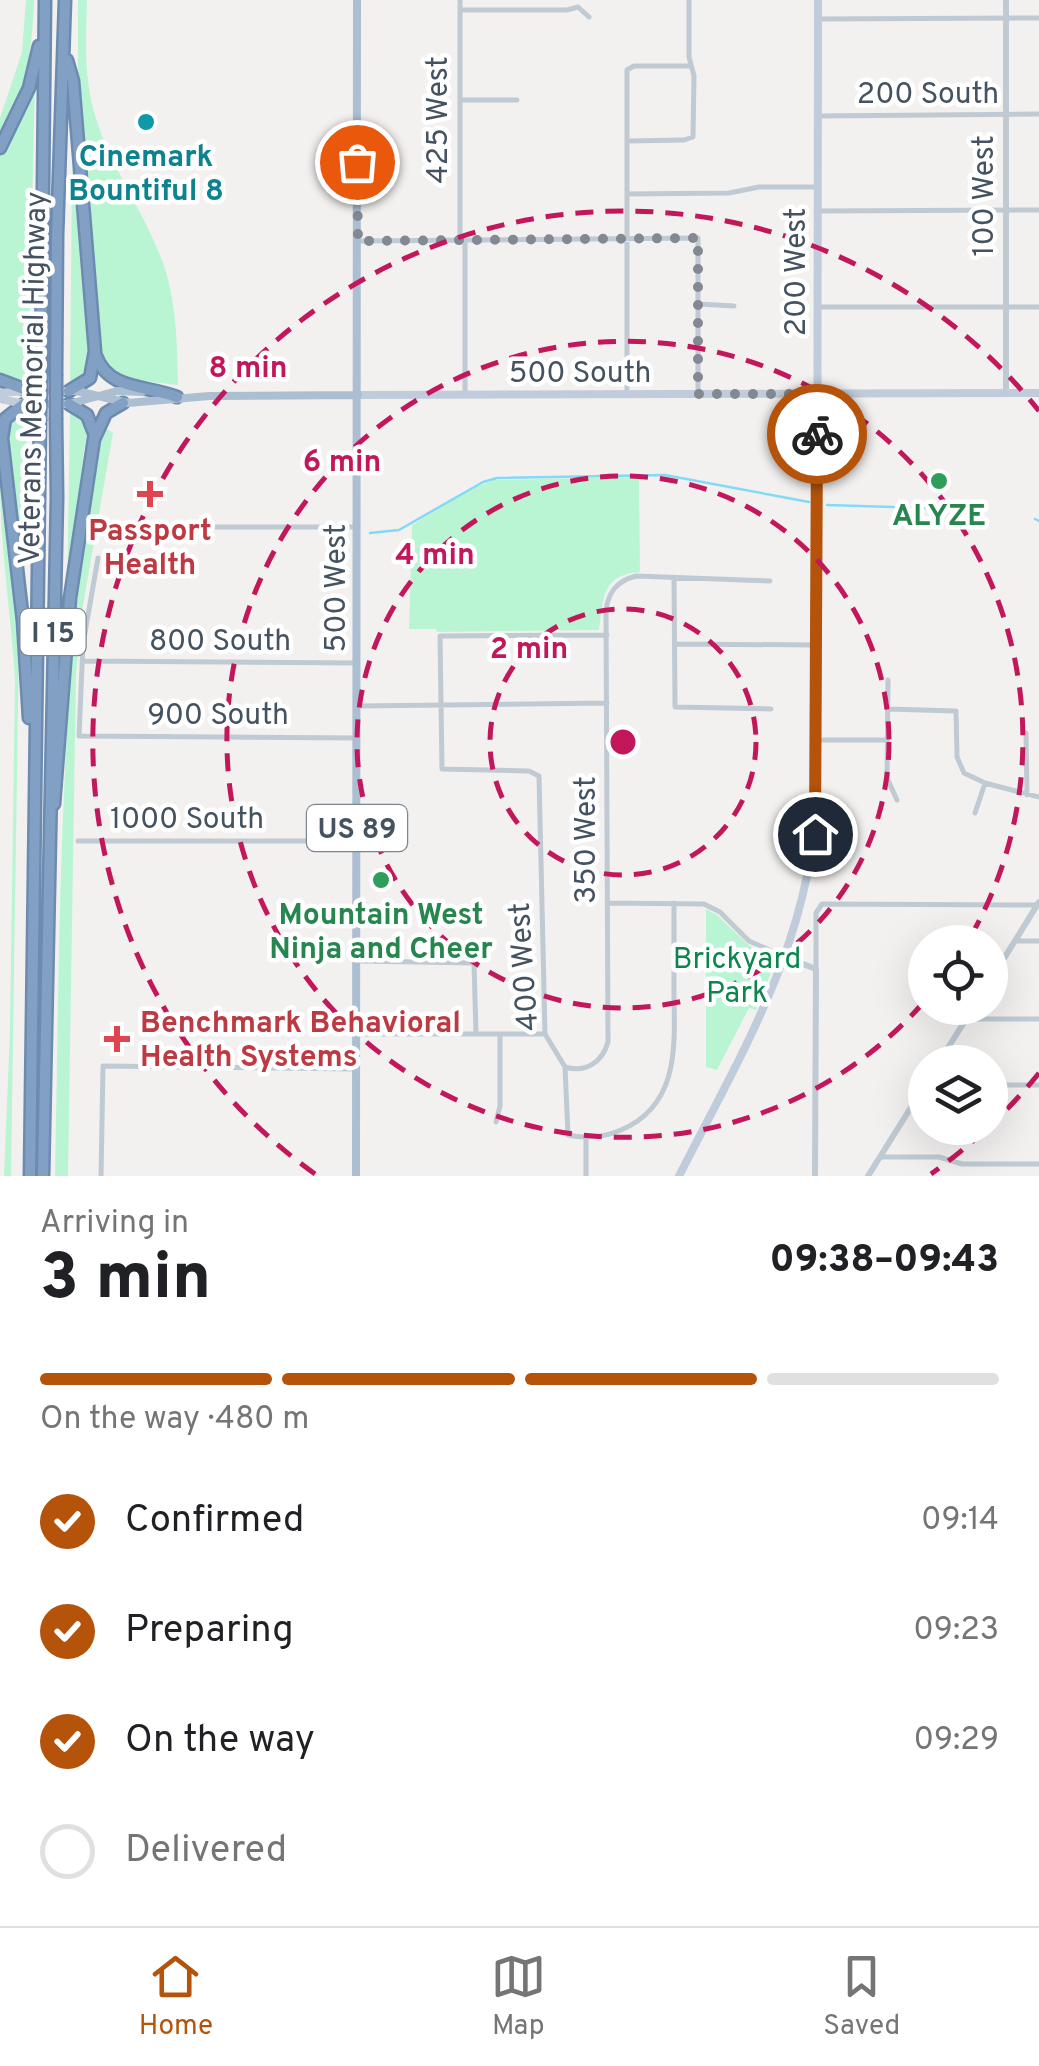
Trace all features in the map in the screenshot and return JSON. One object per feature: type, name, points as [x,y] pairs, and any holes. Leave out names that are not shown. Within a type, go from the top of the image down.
[{"type":"highway","points":[[0,148],[33,74],[44,0]]},
{"type":"highway","name":"Veterans Memorial Highway","points":[[30,1176],[44,0]]},
{"type":"highway","name":"Veterans Memorial Highway","points":[[44,1176],[65,0]]},
{"type":"highway","points":[[64,49],[73,81],[95,351],[90,378],[69,397],[90,419],[94,439]]},
{"type":"highway","points":[[95,351],[104,372],[115,382],[154,388],[179,397]]},
{"type":"highway","points":[[0,380],[29,391]]},
{"type":"highway","points":[[48,844],[58,773],[70,598],[94,439],[106,413],[123,403]]},
{"type":"highway","points":[[24,404],[12,411],[3,424],[23,622],[32,799]]},
{"type":"highway","points":[[0,451],[5,470]]},
{"type":"main road","name":"500 West","points":[[356,1176],[357,0]]},
{"type":"main road","name":"200 West","points":[[679,1176],[786,957],[800,917],[813,856],[817,740],[818,0]]},
{"type":"main road","name":"500 South","points":[[0,396],[24,404],[124,390],[179,397],[1039,393]]},
{"type":"main road","name":"500 South","points":[[0,396],[29,391],[69,397]]},
{"type":"main road","name":"500 South","points":[[95,396],[123,403],[154,403],[179,397]]},
{"type":"street","name":"425 West","points":[[460,0],[466,395]]},
{"type":"street","points":[[627,141],[692,138],[694,76],[689,0]]},
{"type":"street","name":"100 West","points":[[1006,0],[1006,393]]},
{"type":"street","points":[[460,10],[567,10],[579,3],[589,18]]},
{"type":"street","points":[[818,19],[1039,18]]},
{"type":"street","points":[[627,394],[629,67],[691,66]]},
{"type":"street","points":[[460,100],[517,100]]},
{"type":"street","name":"200 South","points":[[818,116],[1039,114]]},
{"type":"street","points":[[627,194],[729,193],[759,187],[818,186]]},
{"type":"street","points":[[818,211],[1039,210]]},
{"type":"street","points":[[358,241],[698,238],[698,394]]},
{"type":"street","points":[[698,304],[734,306]]},
{"type":"street","points":[[818,306],[1039,306]]},
{"type":"street","points":[[170,527],[357,528]]},
{"type":"street","points":[[82,661],[98,558]]},
{"type":"street","name":"350 West","points":[[565,1067],[592,1066],[607,1047],[608,598],[618,584],[636,576],[674,578]]},
{"type":"street","points":[[770,581],[674,578],[674,644],[675,707],[771,709]]},
{"type":"street","points":[[440,704],[440,636],[606,635]]},
{"type":"street","points":[[674,644],[817,645]]},
{"type":"street","name":"800 South","points":[[82,661],[357,663]]},
{"type":"street","name":"900 South","points":[[82,661],[80,736],[357,738]]},
{"type":"street","points":[[888,680],[888,784],[897,800]]},
{"type":"street","points":[[357,706],[607,703]]},
{"type":"street","name":"400 West","points":[[440,704],[442,769],[538,773],[545,1034],[565,1067],[565,1131],[570,1136],[586,1137]]},
{"type":"street","points":[[888,709],[956,711],[957,757],[964,773],[985,783],[1039,797]]},
{"type":"street","points":[[1026,733],[1026,795]]},
{"type":"street","points":[[817,740],[887,740]]},
{"type":"street","points":[[975,813],[985,783]]},
{"type":"street","name":"1000 South","points":[[78,840],[357,840]]},
{"type":"street","points":[[607,903],[698,903],[716,908],[749,941],[816,968]]},
{"type":"street","points":[[586,1176],[586,1137],[613,1133],[637,1122],[655,1106],[667,1087],[674,1056],[674,903]]},
{"type":"street","points":[[815,1176],[816,915],[820,906],[1038,904]]},
{"type":"street","points":[[1008,952],[1038,904]]},
{"type":"street","points":[[1015,941],[1039,942]]},
{"type":"street","points":[[357,961],[474,963],[476,1034]]},
{"type":"street","points":[[1008,1019],[1039,1019]]},
{"type":"street","points":[[357,1034],[545,1034]]},
{"type":"street","points":[[496,1122],[500,1106],[500,1034]]},
{"type":"street","points":[[101,1176],[103,1066],[356,1069]]},
{"type":"street","points":[[1008,1085],[1039,1085]]},
{"type":"street","points":[[868,1176],[908,1112]]},
{"type":"street","points":[[880,1156],[939,1156],[962,1164],[1039,1164]]},
{"type":"green space","points":[[26,0],[34,0],[29,56],[16,104],[0,140],[0,118],[22,52]]},
{"type":"green space","points":[[78,0],[87,0],[88,81],[99,128],[168,278],[178,385],[117,378],[99,356],[91,207],[78,130]]},
{"type":"green space","points":[[35,80],[28,385],[0,377],[0,152]]},
{"type":"green space","points":[[72,165],[90,362],[84,380],[70,385]]},
{"type":"green space","points":[[21,410],[27,410],[24,587],[5,424]]},
{"type":"green space","points":[[70,411],[85,422],[87,431],[67,597]]},
{"type":"green space","points":[[100,425],[113,433],[82,611],[76,674],[68,1176],[55,1176],[60,893],[69,705],[86,518]]},
{"type":"green space","points":[[639,477],[640,572],[617,578],[606,591],[599,630],[409,629],[412,525],[473,488],[494,480]]},
{"type":"green space","points":[[0,480],[19,642],[11,1176],[4,1176],[15,680]]},
{"type":"green space","name":"Brickyard Park","points":[[706,909],[751,947],[776,960],[756,1010],[749,1008],[717,1070],[706,1067]]},
{"type":"waterway","points":[[370,533],[399,530],[483,482],[497,478],[665,475],[809,502]]},
{"type":"waterway","points":[[827,505],[957,509]]},
{"type":"waterway","points":[[1035,519],[1039,521]]},
{"type":"way so far","points":[[357,162],[358,241],[698,238],[698,394],[817,394],[817,434]]},
{"type":"place","name":"Cinemark Bountiful 8","points":[[146,122]]},
{"type":"place","name":"ALYZE","points":[[939,481]]},
{"type":"place","name":"Passport Health","points":[[150,494]]},
{"type":"place","name":"Mountain West Ninja and Cheer","points":[[381,880]]},
{"type":"place","name":"Benchmark Behavioral Health Systems","points":[[117,1039]]},
{"type":"route","points":[[815,834],[817,434]]}]
